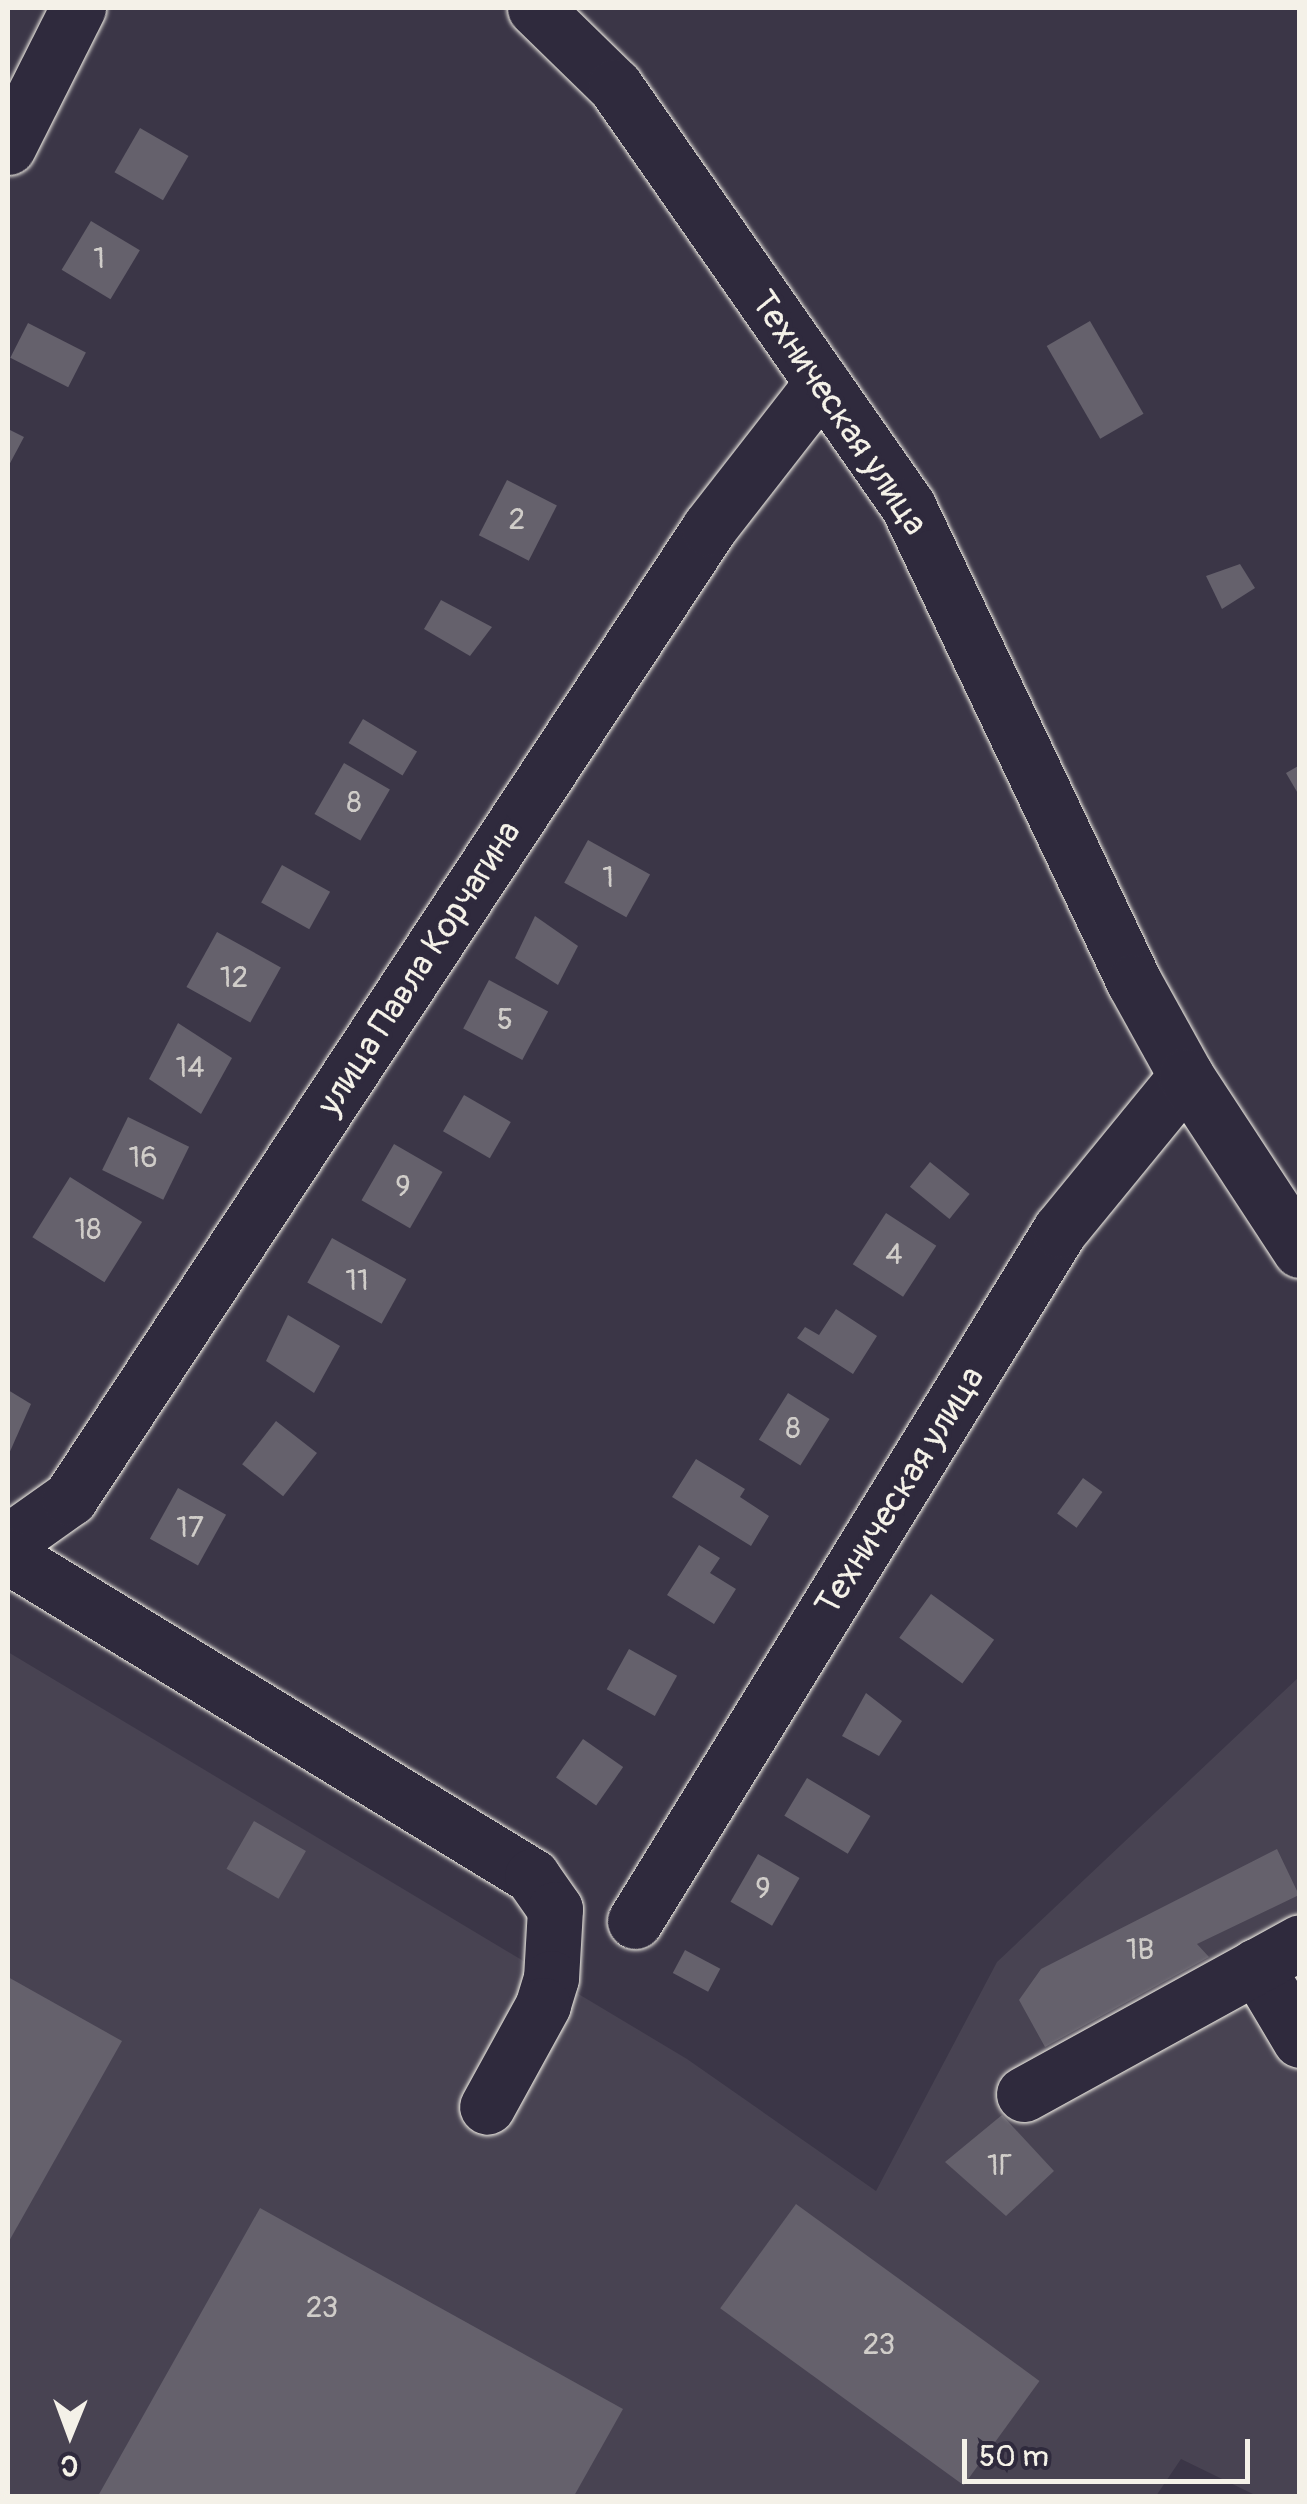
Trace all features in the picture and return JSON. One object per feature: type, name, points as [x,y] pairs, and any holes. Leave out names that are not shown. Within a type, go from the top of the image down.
[{"type":"street","points":[[8,147],[78,8]]},
{"type":"street","name":"Техническая улица","points":[[535,8],[615,86],[908,506],[1134,982],[1186,1076],[1300,1250]]},
{"type":"street","name":"улица Павла Корчагина","points":[[8,1542],[70,1498],[709,528],[822,382]]},
{"type":"street","name":"Техническая улица","points":[[635,1921],[1060,1230],[1186,1076]]},
{"type":"street","points":[[8,1556],[532,1876],[555,1909],[551,1978],[542,2004],[487,2107]]},
{"type":"street","points":[[1024,2094],[1278,1954],[1300,2040]]},
{"type":"shaded area","points":[[8,1652],[687,2059],[876,2191],[997,1962],[1299,1677],[1299,2496],[1257,2496],[1181,2459],[1156,2496],[8,2496]]},
{"type":"building","points":[[140,128],[188,156],[163,200],[114,172]]},
{"type":"building","points":[[91,221],[140,250],[111,299],[62,270]]},
{"type":"building","points":[[1090,321],[1144,414],[1100,439],[1047,346]]},
{"type":"building","points":[[28,323],[86,353],[68,387],[10,358]]},
{"type":"building","points":[[8,429],[24,437],[8,467]]},
{"type":"building","points":[[507,480],[557,505],[529,561],[479,535]]},
{"type":"building","points":[[1240,564],[1255,588],[1222,609],[1206,576]]},
{"type":"building","points":[[441,600],[492,627],[470,656],[424,629]]},
{"type":"building","points":[[363,719],[417,751],[403,775],[349,743]]},
{"type":"building","points":[[344,763],[390,790],[360,841],[314,814]]},
{"type":"building","points":[[1300,765],[1300,797],[1286,773]]},
{"type":"building","points":[[588,840],[650,874],[626,917],[564,883]]},
{"type":"building","points":[[282,865],[330,892],[309,929],[261,903]]},
{"type":"building","points":[[535,916],[578,946],[558,985],[515,958]]},
{"type":"building","points":[[217,932],[281,967],[250,1022],[186,987]]},
{"type":"building","points":[[489,980],[548,1011],[522,1060],[463,1029]]},
{"type":"building","points":[[178,1023],[232,1058],[201,1114],[149,1079]]},
{"type":"building","points":[[464,1095],[511,1122],[490,1158],[443,1131]]},
{"type":"building","points":[[128,1117],[189,1147],[163,1200],[102,1170]]},
{"type":"building","points":[[394,1144],[442,1172],[410,1228],[362,1200]]},
{"type":"building","points":[[930,1162],[970,1194],[949,1219],[910,1187]]},
{"type":"building","points":[[70,1177],[142,1222],[104,1282],[32,1237]]},
{"type":"building","points":[[886,1213],[936,1246],[903,1297],[853,1264]]},
{"type":"building","points":[[332,1238],[406,1279],[382,1324],[307,1283]]},
{"type":"building","points":[[836,1309],[877,1336],[853,1374],[797,1338],[805,1327],[819,1335]]},
{"type":"building","points":[[288,1315],[340,1346],[314,1393],[266,1361]]},
{"type":"building","points":[[8,1390],[31,1404],[8,1456]]},
{"type":"building","points":[[788,1393],[830,1419],[800,1466],[759,1440]]},
{"type":"building","points":[[276,1421],[317,1453],[283,1496],[242,1464]]},
{"type":"building","points":[[696,1459],[745,1489],[740,1497],[769,1516],[751,1546],[672,1497]]},
{"type":"building","points":[[1083,1478],[1102,1492],[1077,1528],[1057,1514]]},
{"type":"building","points":[[178,1488],[226,1515],[198,1565],[150,1539]]},
{"type":"building","points":[[699,1545],[720,1558],[710,1573],[736,1589],[714,1624],[667,1595]]},
{"type":"building","points":[[931,1594],[994,1640],[962,1684],[899,1638]]},
{"type":"building","points":[[629,1649],[677,1676],[655,1716],[607,1689]]},
{"type":"building","points":[[866,1693],[902,1721],[879,1756],[842,1736]]},
{"type":"building","points":[[583,1739],[623,1767],[596,1806],[556,1778]]},
{"type":"building","points":[[807,1778],[870,1816],[848,1854],[784,1816]]},
{"type":"building","points":[[254,1821],[306,1851],[278,1899],[226,1869]]},
{"type":"building","points":[[1277,1849],[1299,1895],[1197,1944],[1209,1957],[1045,2047],[1019,2000],[1041,1969]]},
{"type":"building","points":[[758,1854],[800,1878],[772,1926],[730,1902]]},
{"type":"building","points":[[685,1950],[720,1969],[708,1992],[673,1973]]},
{"type":"building","points":[[8,1977],[122,2041],[8,2243]]},
{"type":"building","points":[[1002,2115],[1054,2171],[1006,2216],[945,2162]]},
{"type":"building","points":[[796,2204],[1040,2381],[964,2485],[720,2308]]},
{"type":"building","points":[[260,2208],[623,2409],[574,2496],[98,2496]]}]
